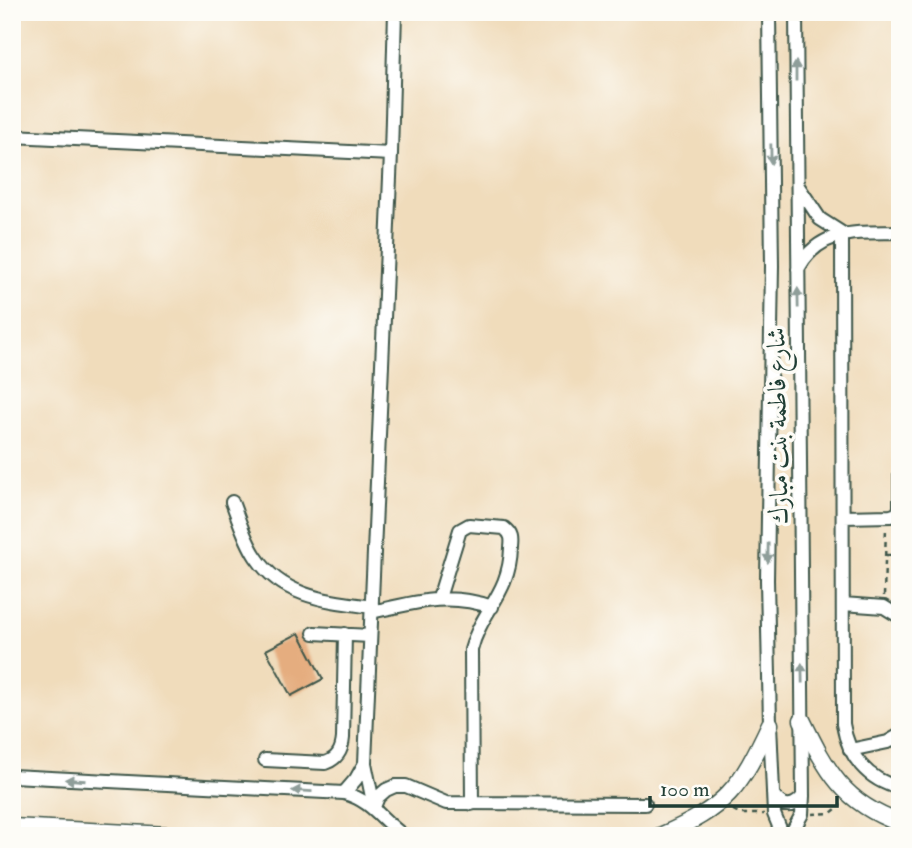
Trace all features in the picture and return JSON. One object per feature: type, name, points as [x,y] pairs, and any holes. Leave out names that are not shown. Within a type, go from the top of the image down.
[{"type":"main road","points":[[802,720],[828,771],[839,785],[866,808],[900,823]]},
{"type":"main road","points":[[660,836],[701,817],[733,791],[753,761],[770,724]]},
{"type":"main road","points":[[12,827],[187,836]]},
{"type":"street","points":[[374,807],[365,763],[395,12]]},
{"type":"street","name":"شارع فاطمة بنت مبارك","points":[[769,12],[772,266],[768,580],[770,724],[774,814],[783,836]]},
{"type":"street","name":"شارع فاطمة بنت مبارك","points":[[790,836],[802,814],[803,796],[796,12]]},
{"type":"street","points":[[12,136],[391,155]]},
{"type":"street","points":[[797,184],[820,219],[842,233]]},
{"type":"street","points":[[798,269],[812,250],[842,233],[900,232]]},
{"type":"street","points":[[842,233],[843,724],[850,750],[866,771],[877,779],[900,788]]},
{"type":"street","points":[[843,517],[894,516],[900,508],[900,440]]},
{"type":"street","points":[[232,502],[255,555],[275,579],[302,595],[372,609],[439,598],[475,601],[492,607]]},
{"type":"street","points":[[439,598],[460,530],[469,525],[504,528],[511,536],[511,561],[506,582],[478,631],[470,660],[472,804]]},
{"type":"street","points":[[843,604],[884,607],[900,617]]},
{"type":"street","points":[[314,633],[370,636]]},
{"type":"street","points":[[265,760],[325,763],[339,754],[343,738],[345,634]]},
{"type":"street","points":[[850,750],[888,742],[900,735]]},
{"type":"street","points":[[344,793],[365,763]]},
{"type":"street","points":[[12,776],[344,793],[362,799],[374,807],[404,836]]},
{"type":"street","points":[[374,807],[378,797],[395,786],[405,786],[446,803],[645,804]]},
{"type":"street","points":[[773,794],[777,801],[791,806],[798,803],[803,796]]},
{"type":"path","points":[[900,260],[894,260],[895,319],[900,319]]},
{"type":"path","points":[[884,607],[886,516]]},
{"type":"path","points":[[885,555],[900,555]]},
{"type":"path","points":[[802,814],[831,813]]},
{"type":"path","points":[[741,814],[774,814]]},
{"type":"building","points":[[299,633],[323,679],[291,696],[266,650]]}]
